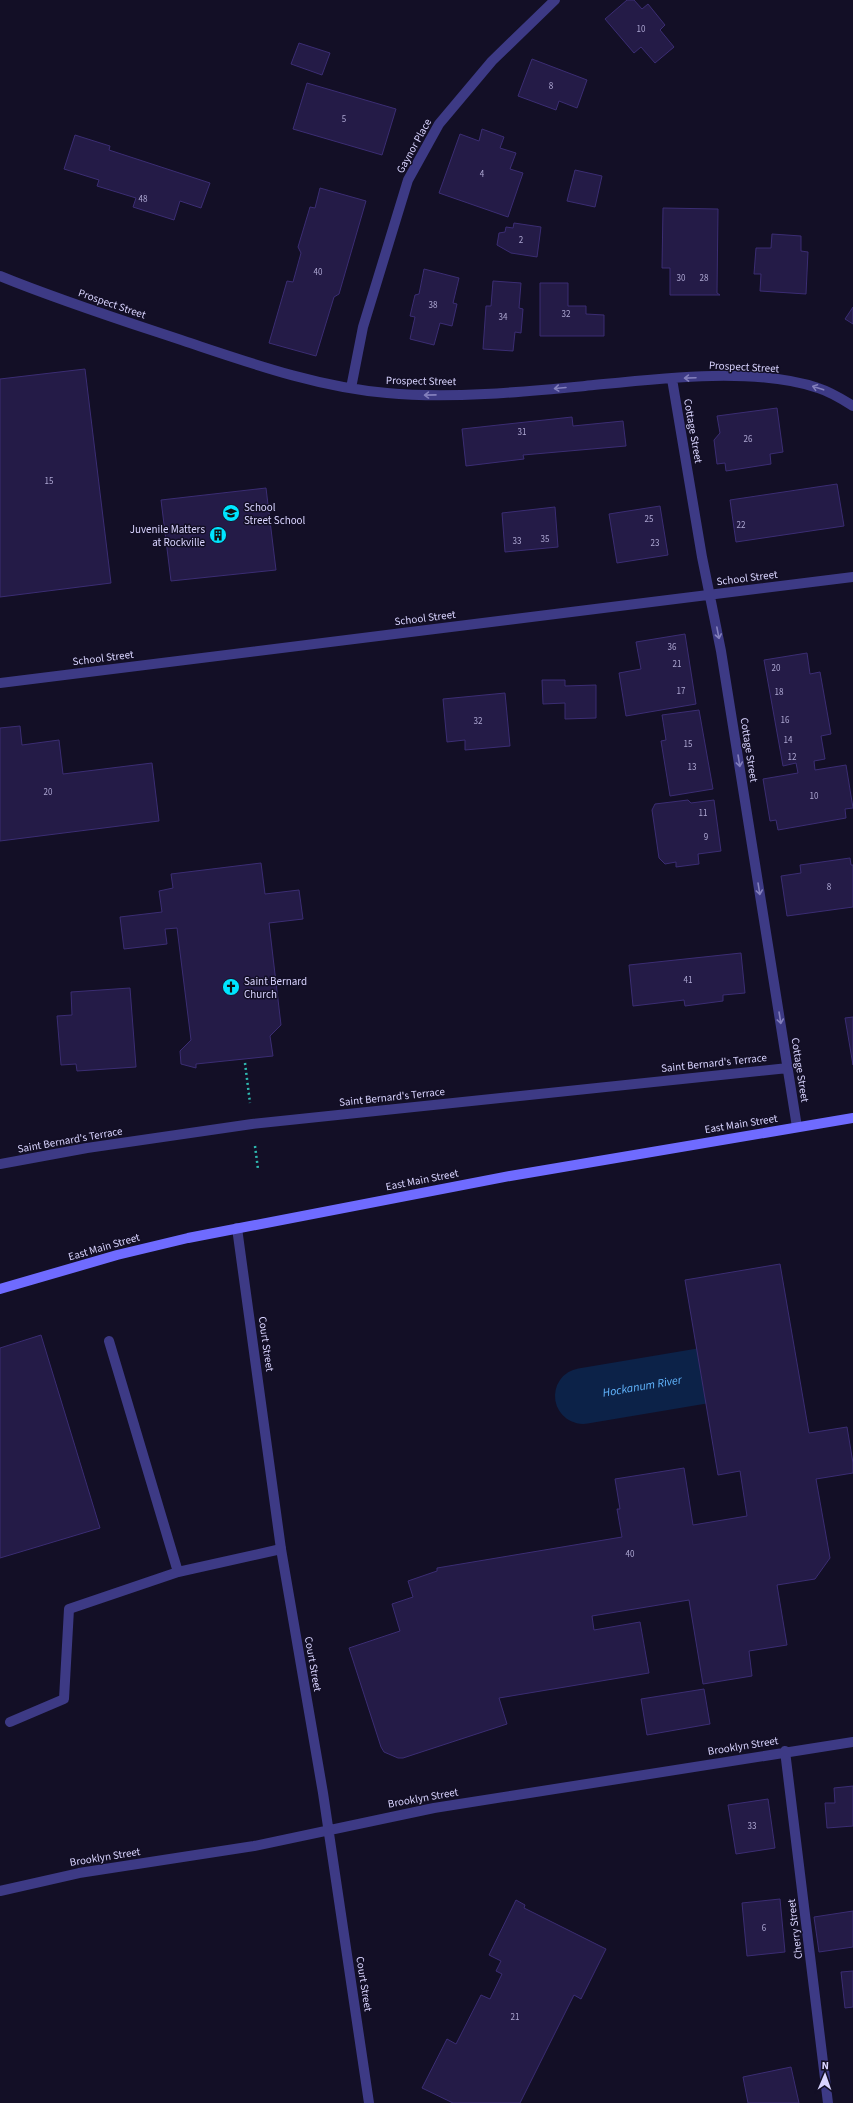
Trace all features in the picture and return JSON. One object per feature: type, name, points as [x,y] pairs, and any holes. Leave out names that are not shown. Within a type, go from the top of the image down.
[{"type":"main road","name":"East Main Street","points":[[0,1289],[147,1247],[238,1228],[510,1176],[853,1118]]},
{"type":"street","name":"Gaynor Place","points":[[350,388],[364,327],[408,180],[439,124],[492,61],[554,0]]},
{"type":"street","name":"Prospect Street","points":[[0,276],[90,310],[263,367],[311,380],[388,394],[448,395],[541,390],[672,379],[740,378],[790,382],[825,391],[853,406]]},
{"type":"street","name":"Cottage Street","points":[[672,379],[702,557],[722,652],[798,1127]]},
{"type":"street","name":"School Street","points":[[0,683],[853,577]]},
{"type":"street","name":"Saint Bernard's Terrace","points":[[0,1164],[87,1148],[252,1124],[788,1068]]},
{"type":"street","name":"Court Street","points":[[238,1228],[281,1549],[328,1830],[370,2103]]},
{"type":"street","points":[[109,1341],[178,1572]]},
{"type":"street","points":[[10,1722],[64,1699],[69,1609],[178,1572],[281,1549]]},
{"type":"street","name":"Brooklyn Street","points":[[0,1890],[79,1873],[220,1852],[434,1808],[785,1751],[853,1742]]},
{"type":"street","name":"Cherry Street","points":[[785,1751],[828,2103]]},
{"type":"path","points":[[245,1063],[250,1110]]},
{"type":"path","points":[[254,1140],[258,1169]]},
{"type":"building","points":[[627,0],[634,0],[642,9],[648,4],[665,25],[660,30],[674,47],[655,63],[641,47],[634,53],[605,19]]},
{"type":"building","points":[[299,43],[330,53],[322,75],[291,64]]},
{"type":"building","points":[[532,59],[587,80],[577,108],[559,101],[556,110],[518,96]]},
{"type":"building","points":[[307,83],[396,109],[382,155],[293,129]]},
{"type":"building","points":[[482,129],[504,137],[500,148],[516,153],[510,169],[523,173],[508,217],[439,193],[460,134],[479,141]]},
{"type":"building","points":[[75,135],[110,146],[109,150],[210,183],[201,208],[180,201],[174,220],[133,207],[136,198],[97,186],[99,180],[64,169]]},
{"type":"building","points":[[575,170],[602,176],[595,207],[567,201]]},
{"type":"building","points":[[320,188],[366,201],[339,294],[334,297],[316,356],[269,343],[287,281],[293,282],[301,253],[298,247],[310,207],[315,208]]},
{"type":"building","points":[[663,208],[718,209],[717,293],[720,295],[670,295],[670,268],[662,268]]},
{"type":"building","points":[[514,223],[541,227],[537,257],[511,253],[497,245],[499,233],[505,232],[506,227],[513,228]]},
{"type":"building","points":[[772,234],[801,236],[801,251],[808,252],[806,294],[760,291],[761,274],[754,274],[756,248],[771,248]]},
{"type":"building","points":[[424,269],[459,278],[453,303],[457,304],[452,326],[440,323],[434,345],[410,339],[415,317],[410,316],[415,295],[419,294]]},
{"type":"building","points":[[493,281],[521,283],[519,308],[523,309],[521,333],[515,332],[513,351],[483,349],[486,306],[491,306]]},
{"type":"building","points":[[540,283],[568,283],[568,306],[586,306],[586,314],[604,315],[604,336],[540,336]]},
{"type":"building","points":[[853,307],[853,324],[845,319]]},
{"type":"building","points":[[85,369],[111,583],[0,597],[0,379]]},
{"type":"building","points":[[777,408],[783,452],[770,454],[771,464],[726,471],[725,463],[717,464],[714,440],[720,433],[717,416]]},
{"type":"building","points":[[572,417],[573,426],[623,421],[626,446],[523,455],[524,459],[466,466],[462,429]]},
{"type":"building","points":[[837,484],[844,526],[736,542],[730,500]]},
{"type":"building","name":"Juvenile Matters at Rockville","points":[[266,488],[276,570],[171,581],[161,500]]},
{"type":"building","points":[[660,506],[668,555],[617,563],[609,514]]},
{"type":"building","points":[[555,507],[558,547],[505,552],[502,513]]},
{"type":"building","points":[[685,634],[696,704],[626,716],[619,673],[641,669],[636,642]]},
{"type":"building","points":[[807,653],[810,674],[820,672],[831,734],[821,736],[825,759],[814,761],[815,770],[846,765],[853,808],[845,809],[846,818],[778,830],[776,820],[770,821],[763,779],[798,773],[796,763],[783,766],[764,660]]},
{"type":"building","points":[[542,680],[565,680],[565,686],[596,685],[596,718],[565,719],[565,703],[543,704]]},
{"type":"building","points":[[505,693],[510,746],[465,750],[465,740],[447,742],[443,699]]},
{"type":"building","points":[[699,710],[713,789],[670,796],[661,741],[666,740],[662,715]]},
{"type":"building","points":[[20,726],[22,745],[59,740],[63,774],[152,763],[159,821],[0,841],[0,728]]},
{"type":"building","points":[[688,800],[691,803],[714,800],[721,851],[698,854],[699,864],[676,867],[676,862],[665,864],[659,858],[652,810],[655,804]]},
{"type":"building","points":[[850,858],[851,865],[853,865],[853,907],[787,916],[781,876],[801,873],[800,865]]},
{"type":"building","name":"Saint Bernard Church","points":[[261,863],[265,894],[299,890],[303,919],[269,923],[281,1025],[270,1036],[273,1056],[196,1064],[196,1068],[181,1064],[180,1051],[191,1040],[177,928],[165,929],[167,944],[124,949],[120,917],[162,912],[159,891],[173,888],[171,874]]},
{"type":"building","points":[[741,953],[745,993],[723,995],[723,1001],[685,1006],[684,1000],[633,1006],[629,965]]},
{"type":"building","points":[[130,988],[136,1067],[77,1071],[76,1064],[61,1065],[57,1016],[72,1015],[71,992]]},
{"type":"building","points":[[853,1017],[853,1065],[845,1018]]},
{"type":"building","points":[[780,1264],[809,1433],[847,1427],[853,1463],[853,1473],[816,1479],[830,1558],[815,1579],[777,1585],[787,1645],[749,1651],[752,1676],[703,1684],[689,1600],[592,1616],[594,1630],[640,1622],[649,1673],[499,1698],[507,1724],[403,1758],[398,1758],[384,1752],[381,1747],[349,1648],[400,1631],[392,1604],[413,1597],[408,1581],[437,1571],[437,1568],[622,1537],[617,1509],[620,1509],[615,1479],[684,1468],[693,1525],[747,1516],[740,1471],[718,1475],[685,1280]]},
{"type":"building","points":[[41,1335],[100,1528],[0,1558],[0,1348]]},
{"type":"building","points":[[704,1689],[710,1724],[647,1735],[641,1699]]},
{"type":"building","points":[[853,1786],[853,1826],[827,1828],[825,1803],[835,1803],[834,1788]]},
{"type":"building","points":[[768,1799],[775,1848],[736,1854],[728,1805]]},
{"type":"building","points":[[780,1899],[785,1952],[747,1956],[742,1903]]},
{"type":"building","points":[[516,1900],[525,1905],[524,1908],[606,1949],[581,1999],[574,1995],[520,2103],[453,2103],[422,2088],[447,2039],[456,2044],[481,1995],[490,1999],[502,1974],[496,1971],[501,1961],[489,1955]]},
{"type":"building","points":[[853,1911],[853,1947],[819,1952],[814,1917]]},
{"type":"building","points":[[853,1971],[853,2007],[845,2008],[841,1972]]},
{"type":"building","points":[[791,2067],[799,2103],[748,2103],[743,2077]]},
{"type":"waterway","name":"Hockanum River","points":[[583,1396],[702,1376]]},
{"type":"place","name":"School Street School","points":[[231,513]]},
{"type":"place","name":"Juvenile Matters at Rockville","points":[[218,535]]},
{"type":"place","name":"Saint Bernard Church","points":[[231,987]]}]
